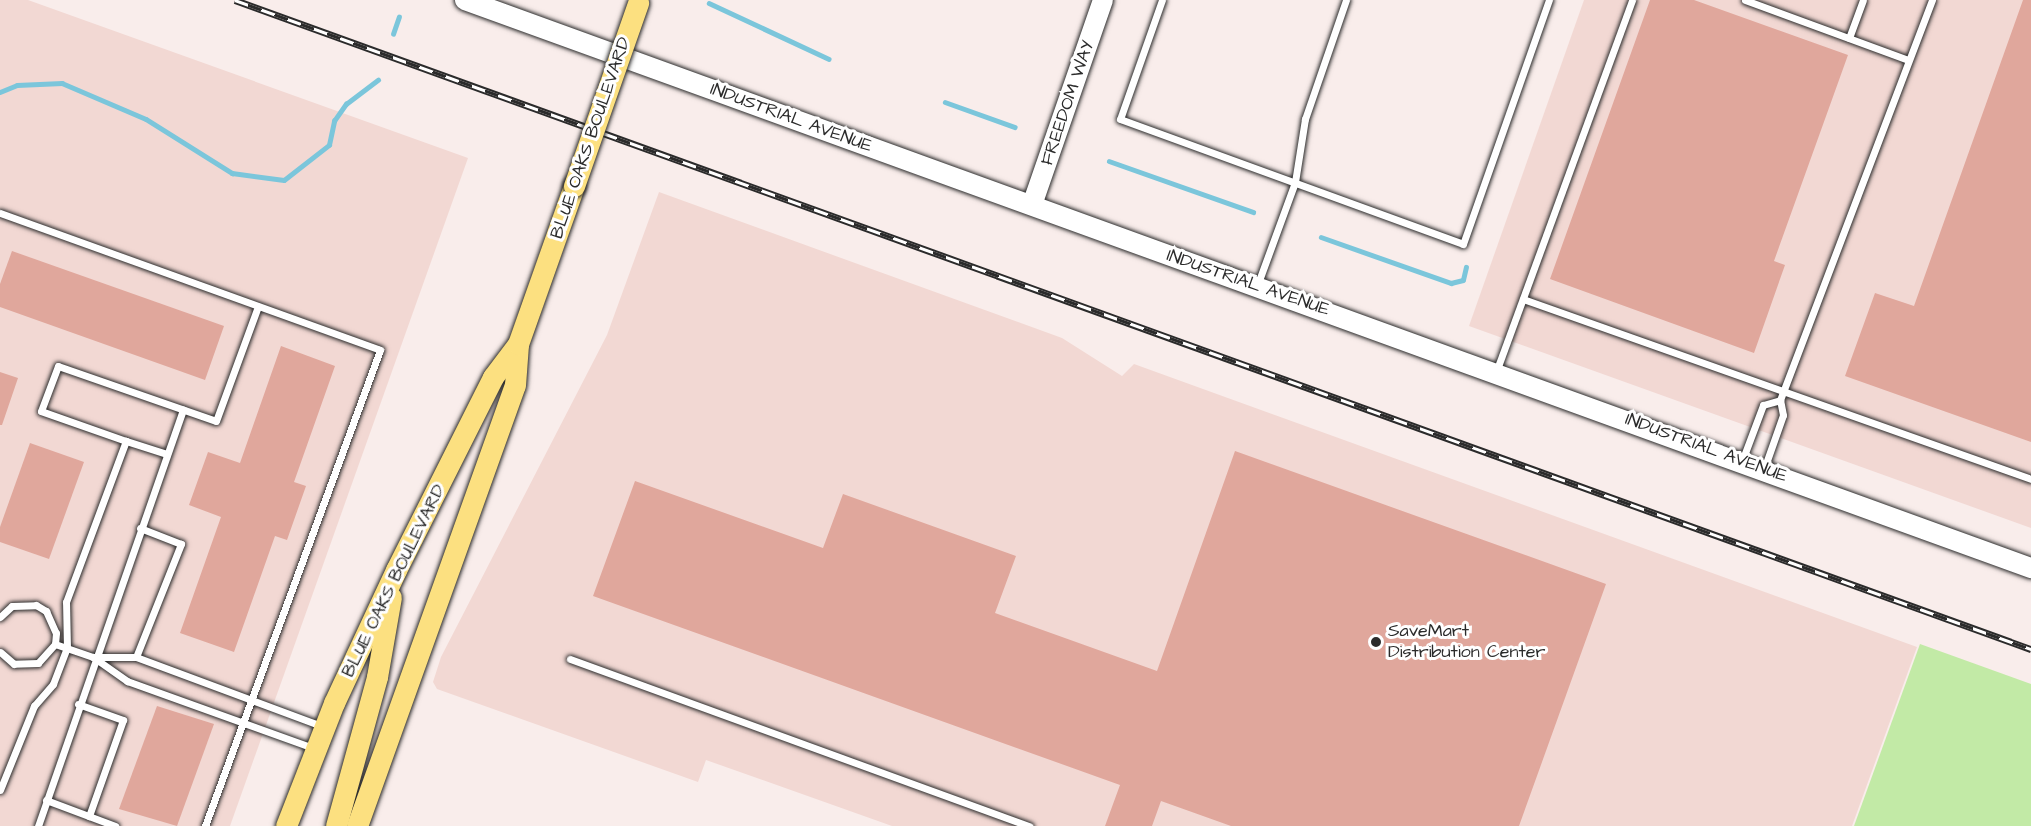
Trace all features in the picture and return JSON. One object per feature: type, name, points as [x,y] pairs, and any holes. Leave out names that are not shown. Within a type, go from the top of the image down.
[{"type":"main road","name":"BLUE OAKS BOULEVARD","points":[[357,826],[515,385],[518,344],[639,2]]},
{"type":"main road","name":"BLUE OAKS BOULEVARD","points":[[286,826],[324,727],[396,570],[493,377],[518,344]]},
{"type":"main road","points":[[336,826],[377,677],[396,570]]},
{"type":"street","name":"INDUSTRIAL AVENUE","points":[[465,0],[1742,461],[2031,568]]},
{"type":"street","name":"FREEDOM WAY","points":[[1032,205],[1103,0]]},
{"type":"lane","points":[[1162,0],[1120,119],[1463,244],[1549,0]]},
{"type":"lane","points":[[1257,286],[1295,182],[1305,119],[1346,0]]},
{"type":"lane","points":[[1496,372],[1632,0]]},
{"type":"lane","points":[[1746,0],[1908,60]]},
{"type":"lane","points":[[1849,38],[1863,0]]},
{"type":"lane","points":[[1742,461],[1763,405],[1780,400],[1784,393],[1932,0]]},
{"type":"lane","points":[[0,213],[380,350],[205,826]]},
{"type":"lane","points":[[1523,299],[2031,479]]},
{"type":"lane","points":[[167,454],[42,411],[58,366],[216,421],[258,306]]},
{"type":"lane","points":[[1764,469],[1784,414],[1780,400]]},
{"type":"lane","points":[[38,826],[93,657],[183,410]]},
{"type":"lane","points":[[0,790],[34,706],[53,684],[67,648],[66,602],[126,441]]},
{"type":"lane","points":[[136,657],[181,544],[140,528]]},
{"type":"lane","points":[[0,617],[12,606],[36,605],[53,621],[55,644],[48,656],[26,666],[0,652]]},
{"type":"lane","points":[[55,644],[93,657],[127,681],[244,721],[315,749]]},
{"type":"lane","points":[[93,657],[136,657],[324,727]]},
{"type":"lane","points":[[570,659],[1030,826]]},
{"type":"lane","points":[[78,704],[123,720],[89,816]]},
{"type":"lane","points":[[46,800],[115,826]]},
{"type":"shaded area","points":[[0,0],[28,0],[468,158],[230,826],[0,826]]},
{"type":"shaded area","points":[[1584,0],[2031,0],[2031,528],[1469,326]]},
{"type":"shaded area","points":[[659,192],[1062,338],[1122,376],[1134,364],[1917,647],[1852,826],[892,826],[706,760],[698,782],[437,689],[433,682],[441,657],[607,335]]},
{"type":"green space","points":[[1920,644],[2031,684],[2031,826],[1854,826]]},
{"type":"building","points":[[1650,0],[1694,0],[1848,55],[1774,261],[1785,265],[1754,353],[1550,279]]},
{"type":"building","points":[[2023,0],[2031,0],[2031,442],[1845,376],[1875,293],[1914,306]]},
{"type":"building","points":[[12,251],[224,326],[205,380],[0,307],[0,284]]},
{"type":"building","points":[[281,346],[335,366],[294,482],[306,486],[287,540],[275,536],[234,652],[180,633],[221,517],[189,505],[208,452],[240,463]]},
{"type":"building","points":[[0,372],[18,378],[2,425],[0,425]]},
{"type":"building","points":[[30,443],[84,462],[49,559],[0,542],[0,527]]},
{"type":"building","name":"SaveMart Distribution Center","points":[[1235,451],[1606,584],[1519,826],[1231,826],[1161,801],[1152,826],[1105,826],[1120,785],[593,596],[635,481],[823,548],[843,494],[1016,556],[995,613],[1157,671]]},
{"type":"building","points":[[157,706],[214,724],[177,826],[119,809]]},
{"type":"waterway","points":[[709,3],[829,59]]},
{"type":"waterway","points":[[393,34],[399,17]]},
{"type":"waterway","points":[[0,92],[17,85],[62,83],[146,119],[232,173],[284,180],[329,145],[334,121],[346,104],[378,80]]},
{"type":"waterway","points":[[945,102],[1015,127]]},
{"type":"waterway","points":[[1109,161],[1253,212]]},
{"type":"waterway","points":[[1321,237],[1451,283],[1463,280],[1466,267]]},
{"type":"railway","points":[[235,0],[2031,649]]},
{"type":"place","name":"SaveMart Distribution Center","points":[[1376,642]]}]
